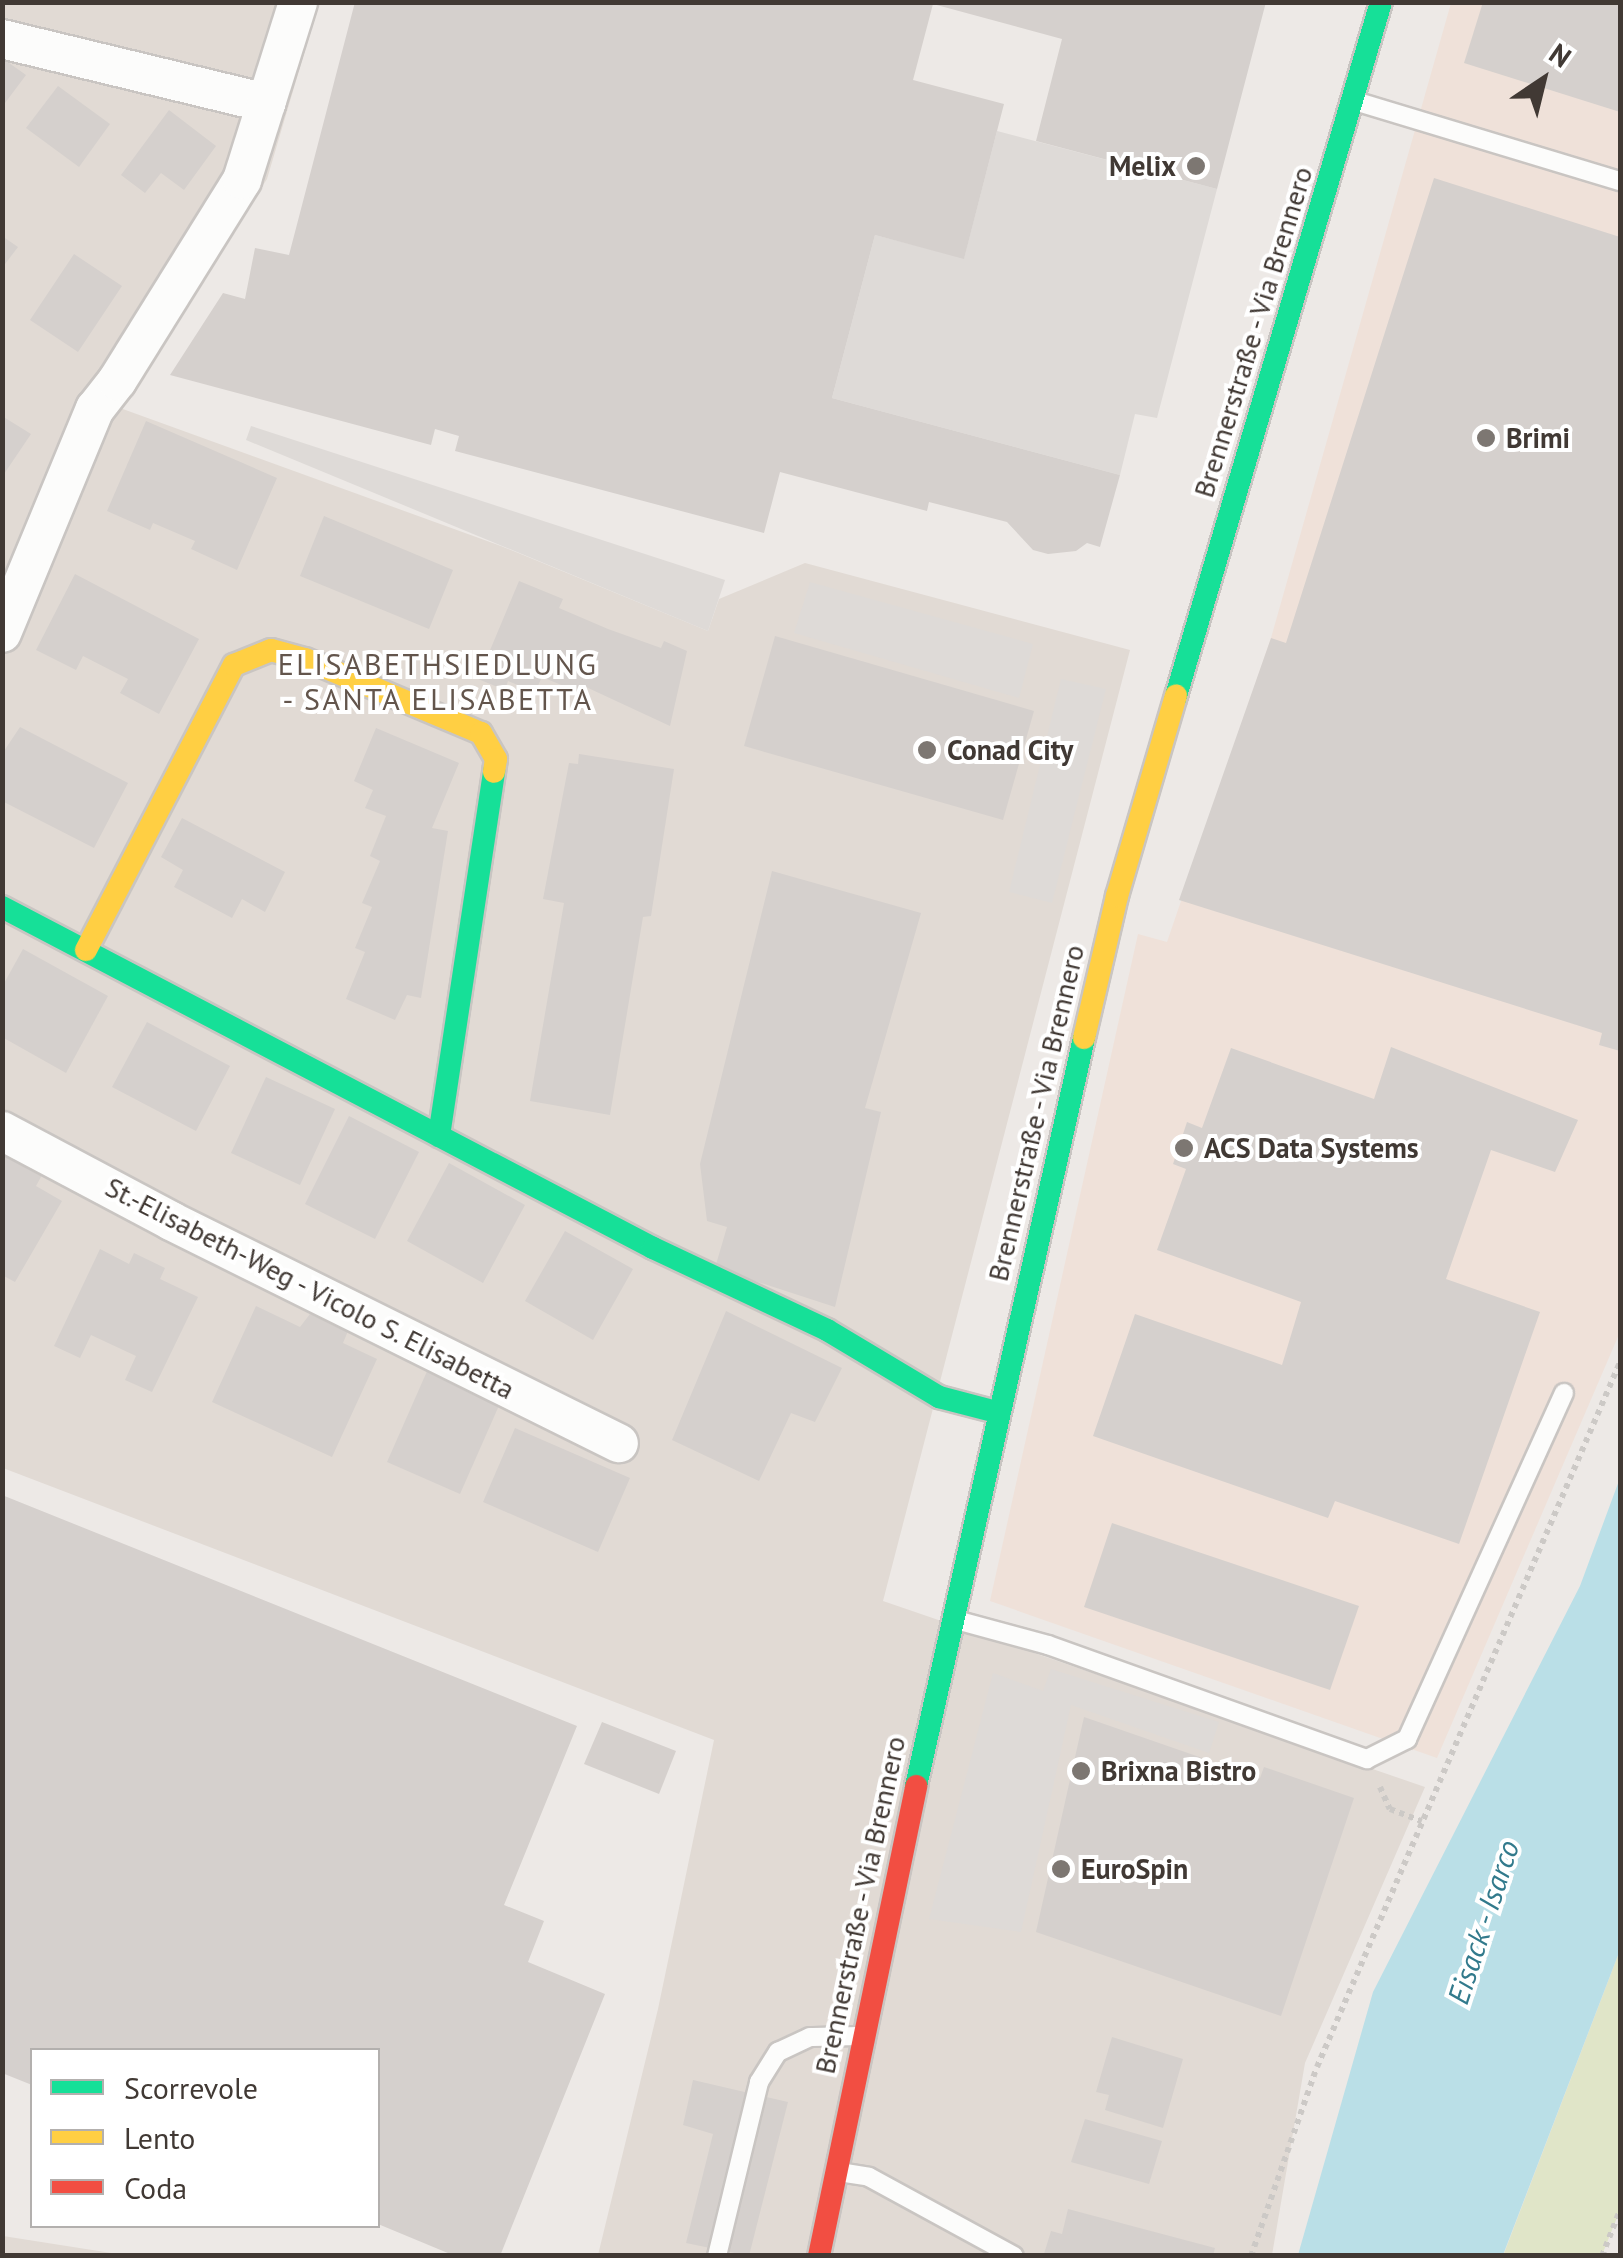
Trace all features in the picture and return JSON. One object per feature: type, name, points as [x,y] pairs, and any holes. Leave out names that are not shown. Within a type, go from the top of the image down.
[{"type":"main road","name":"Brennerstraße - Via Brennero","points":[[819,2256],[950,1619],[1117,896],[1381,2]]},
{"type":"main road","points":[[86,950],[234,665],[270,650],[306,659],[482,734],[496,759],[439,1136]]},
{"type":"main road","points":[[2,906],[653,1248],[827,1330],[939,1397],[996,1412]]},
{"type":"street","points":[[2,632],[95,408],[117,381],[242,180],[298,2]]},
{"type":"street","points":[[2,40],[266,103]]},
{"type":"street","name":"St.-Elisabeth-Weg - Vicolo S. Elisabetta","points":[[2,1131],[171,1221],[619,1443]]},
{"type":"lane","points":[[1352,100],[1620,181]]},
{"type":"lane","points":[[950,1619],[1048,1645],[1368,1759],[1408,1739],[1564,1393]]},
{"type":"lane","points":[[717,2256],[759,2082],[778,2052],[810,2037],[862,2036]]},
{"type":"lane","points":[[838,2172],[869,2176],[1014,2256]]},
{"type":"path","points":[[1252,2256],[1317,2067],[1620,1362]]},
{"type":"path","points":[[1368,1759],[1390,1809],[1422,1821]]},
{"type":"path","points":[[1602,2256],[1620,2210]]},
{"type":"shaded area","points":[[3,3],[319,3],[267,179],[120,408],[501,546],[708,631],[719,599],[805,563],[1130,650],[883,1601],[1425,1787],[1305,2063],[1272,2255],[598,2255],[658,2009],[714,1740],[3,1468]]},
{"type":"shaded area","points":[[1451,3],[1620,3],[1620,1332],[1437,1758],[990,1601],[1138,934],[1167,942],[1271,638]]},
{"type":"shaded area","name":"Melix","points":[[997,131],[1217,189],[1157,418],[1135,414],[1120,475],[832,398],[875,235],[964,258]]},
{"type":"shaded area","points":[[251,426],[725,580],[708,631],[246,440]]},
{"type":"shaded area","points":[[810,582],[1033,644],[1019,698],[794,633]]},
{"type":"shaded area","points":[[1061,679],[1106,689],[1052,903],[1009,892]]},
{"type":"shaded area","name":"EuroSpin","points":[[1051,1669],[1219,1722],[1209,1753],[1071,1705],[1021,1932],[929,1919],[993,1673],[1043,1691]]},
{"type":"shaded area","points":[[3,2236],[124,2255],[3,2255]]},
{"type":"green space","points":[[1620,1950],[1620,2210],[1602,2255],[1503,2256]]},
{"type":"water","name":"Eisack - Isarco","points":[[1620,1478],[1620,1950],[1503,2255],[1298,2255],[1373,1992],[1580,1586]]},
{"type":"building","points":[[355,2],[1266,2],[1217,189],[1036,141],[1062,39],[933,4],[913,80],[1004,104],[964,259],[875,235],[832,398],[1120,475],[1100,547],[1087,543],[1076,551],[1048,554],[1033,550],[1007,522],[929,502],[927,511],[780,472],[764,533],[455,451],[459,436],[435,429],[431,445],[170,375],[223,293],[245,299],[255,248],[289,255]]},
{"type":"building","points":[[1483,2],[1620,2],[1620,112],[1464,63]]},
{"type":"building","points":[[2,58],[26,75],[2,107]]},
{"type":"building","points":[[58,86],[110,124],[79,167],[26,128]]},
{"type":"building","points":[[169,110],[216,146],[184,190],[161,173],[145,193],[121,175]]},
{"type":"building","name":"Brimi","points":[[1434,178],[1620,237],[1620,1051],[1599,1045],[1602,1033],[1179,900],[1271,638],[1286,643]]},
{"type":"building","points":[[2,236],[18,247],[2,268]]},
{"type":"building","points":[[74,254],[122,286],[78,352],[30,320]]},
{"type":"building","points":[[2,416],[31,434],[2,477]]},
{"type":"building","points":[[146,421],[277,478],[237,570],[191,549],[195,541],[153,523],[150,530],[107,511]]},
{"type":"building","points":[[324,516],[453,570],[429,629],[300,576]]},
{"type":"building","points":[[75,574],[199,639],[159,714],[120,693],[128,679],[83,656],[76,670],[36,650]]},
{"type":"building","points":[[519,581],[563,599],[559,608],[608,629],[661,648],[664,641],[687,651],[670,726],[586,687],[583,694],[542,677],[535,692],[508,681],[505,690],[478,679]]},
{"type":"building","points":[[775,636],[1034,711],[1003,820],[744,746]]},
{"type":"building","points":[[20,727],[128,783],[94,848],[2,801],[2,754]]},
{"type":"building","points":[[376,728],[459,763],[432,828],[448,831],[421,998],[407,995],[395,1020],[346,999],[365,952],[355,948],[372,907],[362,903],[380,861],[370,856],[386,816],[365,808],[373,790],[354,781]]},
{"type":"building","points":[[579,754],[674,769],[651,916],[643,917],[610,1115],[530,1101],[564,903],[543,899],[569,763],[578,764]]},
{"type":"building","points":[[182,818],[285,872],[265,912],[242,899],[232,918],[174,887],[183,870],[161,857]]},
{"type":"building","points":[[772,871],[921,913],[865,1108],[881,1112],[835,1307],[715,1268],[727,1227],[707,1221],[700,1164]]},
{"type":"building","points":[[23,949],[108,996],[66,1073],[2,1037],[2,987]]},
{"type":"building","points":[[147,1022],[230,1066],[196,1131],[112,1087]]},
{"type":"building","points":[[1391,1047],[1578,1120],[1555,1172],[1491,1150],[1446,1279],[1540,1312],[1459,1544],[1335,1501],[1328,1518],[1093,1436],[1135,1314],[1282,1365],[1301,1302],[1157,1250],[1186,1169],[1173,1164],[1187,1122],[1202,1128],[1231,1048],[1374,1099]]},
{"type":"building","points":[[266,1077],[335,1109],[300,1185],[231,1153]]},
{"type":"building","points":[[349,1116],[419,1152],[375,1239],[305,1204]]},
{"type":"building","points":[[9,1155],[42,1175],[36,1186],[62,1201],[15,1282],[2,1275],[2,1159]]},
{"type":"building","points":[[449,1163],[525,1205],[483,1283],[407,1241]]},
{"type":"building","points":[[565,1231],[633,1269],[593,1340],[525,1301]]},
{"type":"building","points":[[100,1249],[129,1264],[134,1253],[165,1268],[160,1279],[198,1297],[152,1392],[125,1380],[136,1356],[91,1335],[80,1358],[54,1346]]},
{"type":"building","points":[[256,1306],[300,1327],[310,1314],[348,1331],[343,1343],[377,1359],[332,1457],[212,1402]]},
{"type":"building","points":[[726,1311],[842,1368],[815,1422],[791,1413],[759,1481],[672,1440]]},
{"type":"building","points":[[428,1369],[501,1401],[460,1494],[387,1462]]},
{"type":"building","points":[[515,1428],[630,1478],[598,1552],[483,1502]]},
{"type":"building","points":[[2,1495],[577,1726],[504,1905],[544,1921],[528,1962],[605,1994],[500,2256],[455,2256],[380,2225],[380,2048],[30,2048],[30,2084],[2,2073]]},
{"type":"building","points":[[1112,1523],[1359,1606],[1330,1690],[1084,1607]]},
{"type":"building","points":[[1084,1717],[1260,1778],[1264,1767],[1354,1798],[1281,2016],[1036,1932]]},
{"type":"building","points":[[602,1722],[676,1751],[659,1794],[584,1764]]},
{"type":"building","points":[[1112,2037],[1183,2059],[1163,2128],[1105,2110],[1109,2095],[1096,2092]]},
{"type":"building","points":[[693,2080],[788,2102],[749,2256],[686,2243],[713,2134],[683,2125]]},
{"type":"building","points":[[1085,2119],[1162,2141],[1149,2184],[1071,2162]]},
{"type":"building","points":[[1068,2209],[1215,2248],[1213,2256],[1044,2254],[1051,2231],[1062,2234]]},
{"type":"traffic: fast","points":[[1176,696],[1381,2]]},
{"type":"traffic: fast","points":[[439,1136],[494,772]]},
{"type":"traffic: fast","points":[[2,907],[653,1248],[827,1330],[939,1397],[996,1412]]},
{"type":"traffic: fast","points":[[916,1786],[1084,1038]]},
{"type":"traffic: slow","points":[[86,950],[234,665],[271,650],[305,659],[481,733],[496,759],[494,772]]},
{"type":"traffic: slow","points":[[1084,1038],[1117,896],[1176,696]]},
{"type":"traffic: jam","points":[[819,2256],[916,1786]]},
{"type":"place","name":"Melix","points":[[1196,166]]},
{"type":"place","name":"Brimi","points":[[1486,438]]},
{"type":"place","name":"Conad City","points":[[927,750]]},
{"type":"place","name":"ACS Data Systems","points":[[1184,1148]]},
{"type":"place","name":"Brixna Bistro","points":[[1081,1771]]},
{"type":"place","name":"EuroSpin","points":[[1061,1869]]},
{"type":"district","name":"ELISABETHSIEDLUNG - SANTA ELISABETTA","points":[[438,681]]}]
